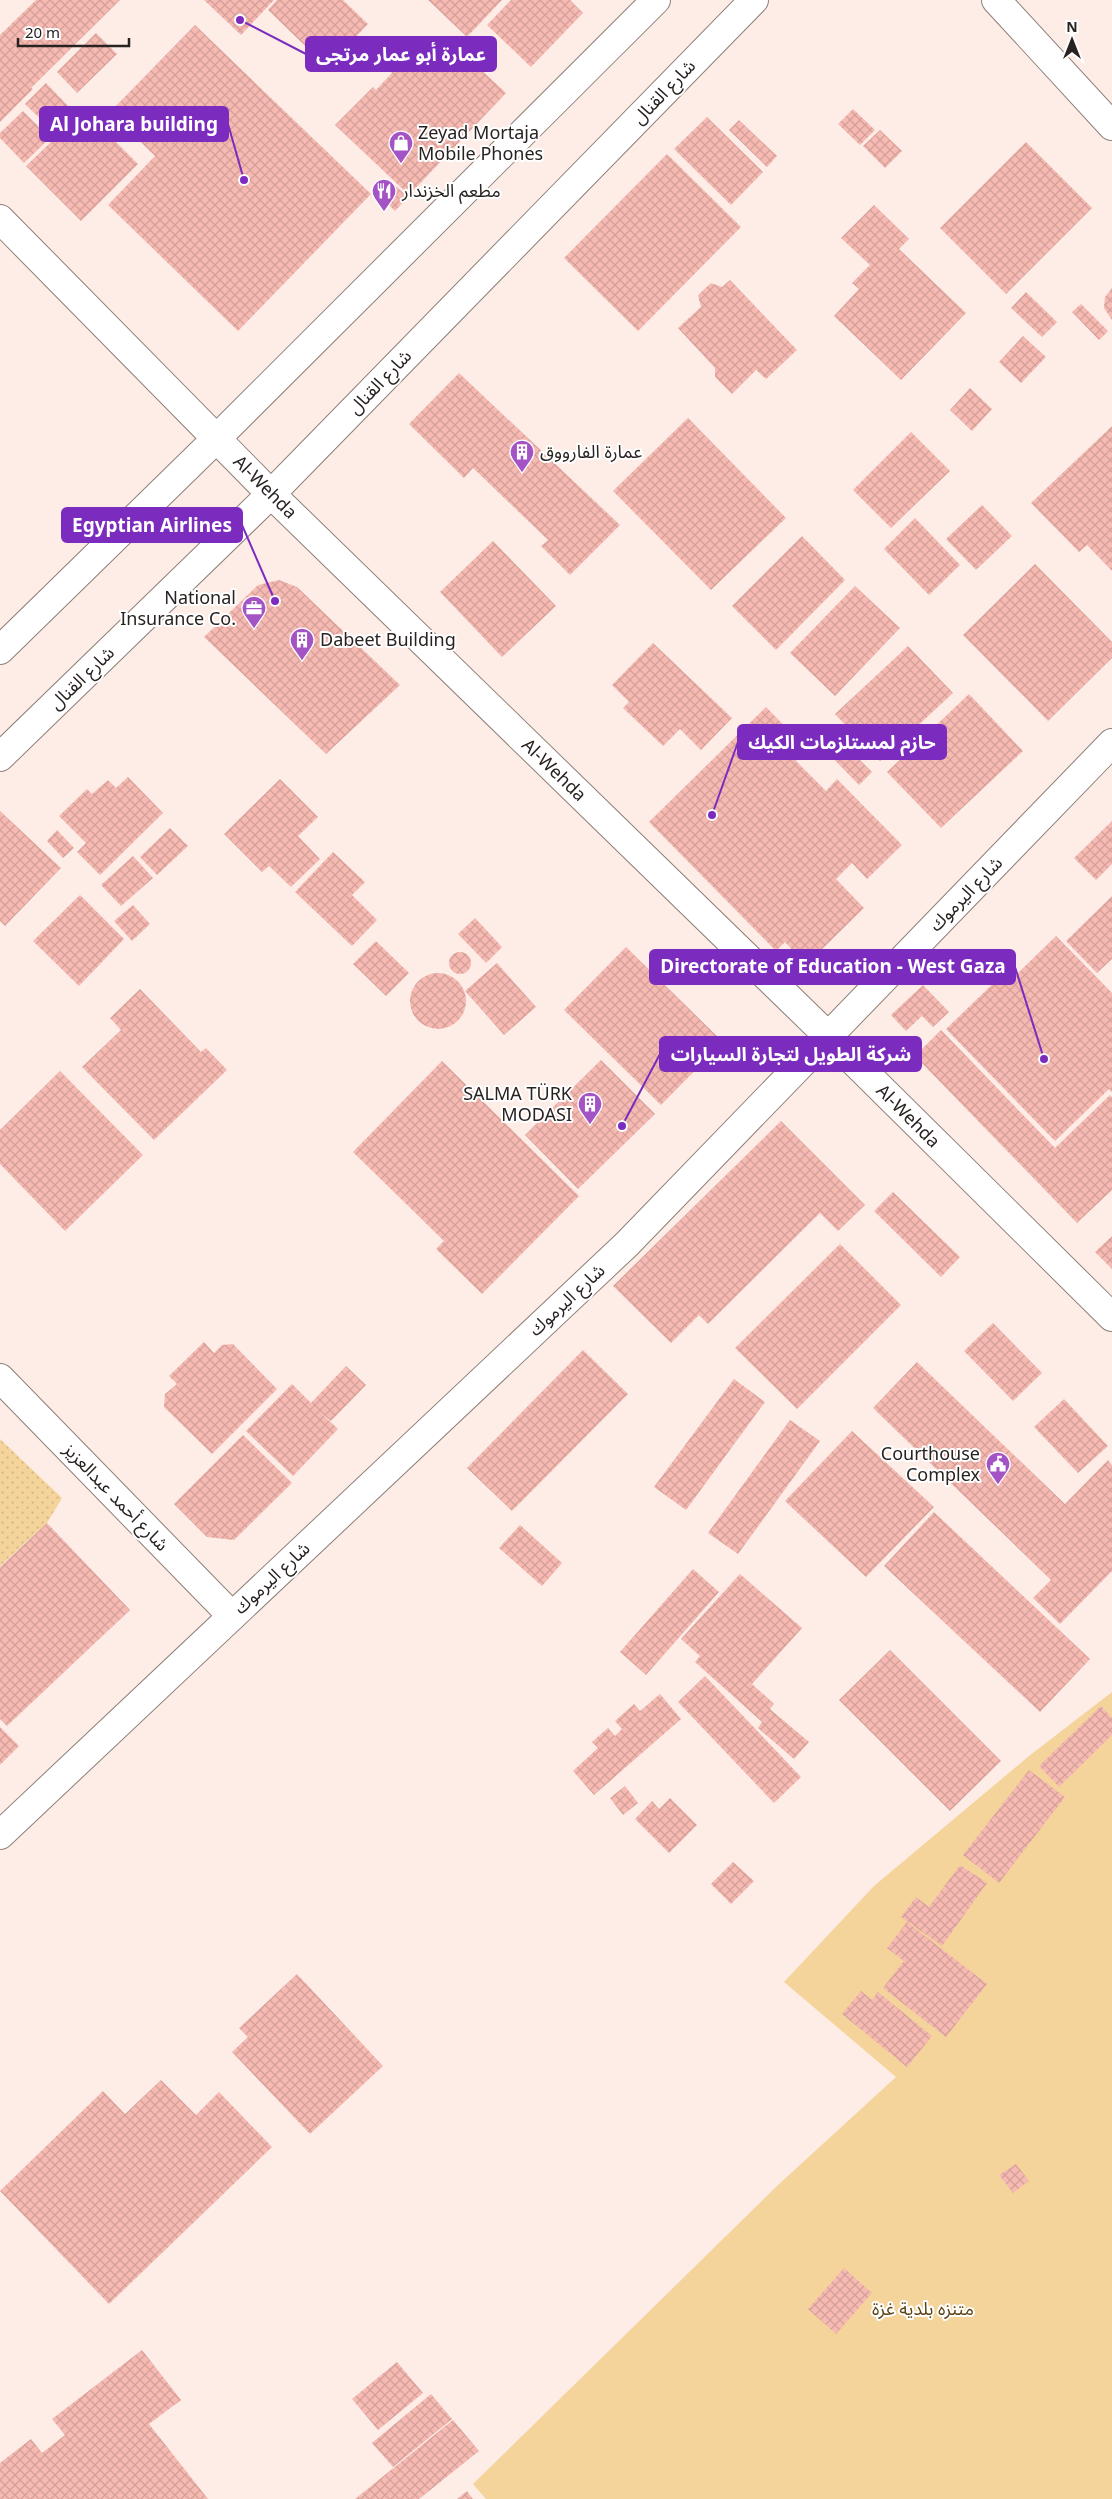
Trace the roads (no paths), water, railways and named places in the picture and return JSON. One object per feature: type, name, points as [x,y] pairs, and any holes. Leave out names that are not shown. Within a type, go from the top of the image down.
[{"type":"main road","points":[[0,650],[216,439],[656,0]]},
{"type":"main road","name":"شارع القنال","points":[[0,757],[271,494],[754,0]]},
{"type":"main road","points":[[996,0],[1112,126]]},
{"type":"main road","name":"Al-Wehda","points":[[0,219],[271,494],[828,1036],[1112,1317]]},
{"type":"main road","name":"شارع اليرموك","points":[[0,1835],[627,1244],[1112,744]]},
{"type":"main road","name":"شارع أحمد عبدالعزيز","points":[[0,1378],[232,1616]]},
{"type":"place","name":"عمارة أبو عمار مرتجى","points":[[240,20]]},
{"type":"place","name":"Zeyad Mortaja Mobile Phones","points":[[401,164]]},
{"type":"place","name":"Al Johara building","points":[[244,180]]},
{"type":"place","name":"مطعم الخزندار","points":[[384,212]]},
{"type":"place","name":"عمارة الفارووق","points":[[522,473]]},
{"type":"place","name":"Egyptian Airlines","points":[[275,601]]},
{"type":"place","name":"National Insurance Co.","points":[[254,629]]},
{"type":"place","name":"Dabeet Building","points":[[302,661]]},
{"type":"place","name":"حازم لمستلزمات الكيك","points":[[712,815]]},
{"type":"place","name":"Directorate of Education - West Gaza","points":[[1044,1059]]},
{"type":"place","name":"SALMA TÜRK MODASI","points":[[590,1125]]},
{"type":"place","name":"شركة الطويل لتجارة السيارات","points":[[622,1126]]},
{"type":"place","name":"Courthouse Complex","points":[[998,1485]]},
{"type":"park label","name":"متنزه بلدية غزة","points":[[923,2309]]}]
